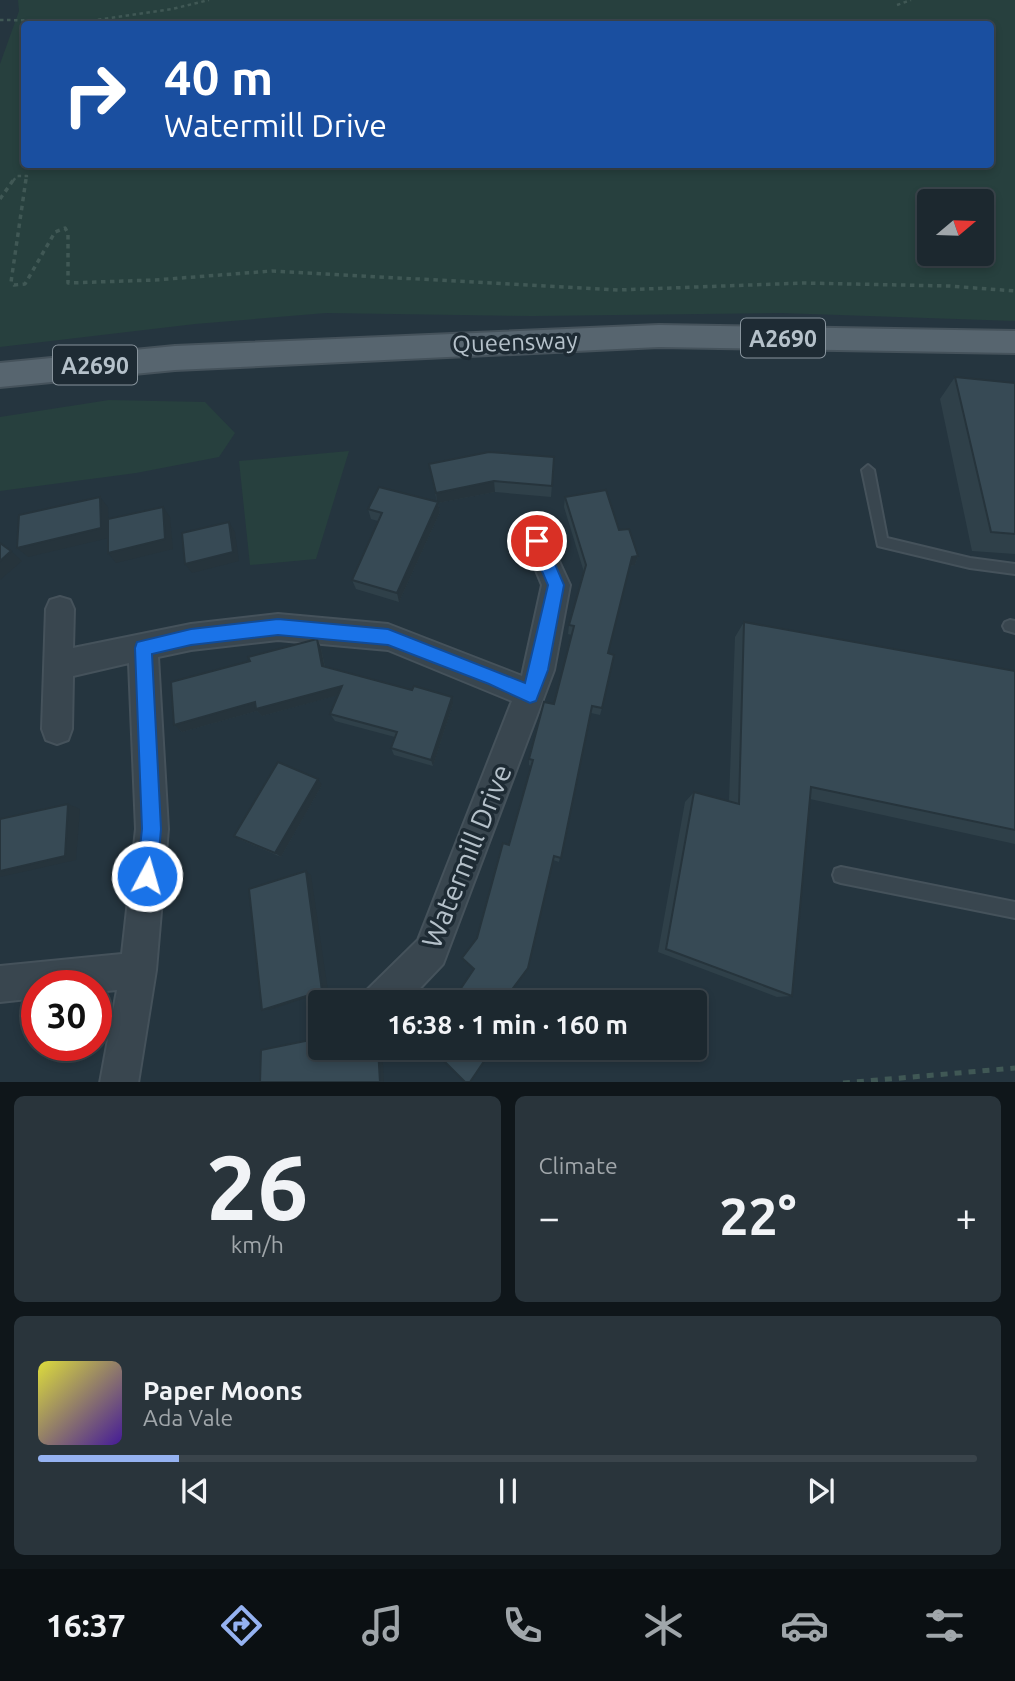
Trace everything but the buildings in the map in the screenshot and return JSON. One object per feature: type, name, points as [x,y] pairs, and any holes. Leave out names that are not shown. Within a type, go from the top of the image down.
[{"type":"main road","name":"Queensway","points":[[5,372],[175,358],[659,336],[1015,342]]},
{"type":"street","name":"Watermill Drive","points":[[393,990],[431,952],[539,670],[556,585],[537,541]]},
{"type":"street","points":[[57,729],[60,609]]},
{"type":"street","points":[[59,665],[191,637],[278,627],[388,637],[495,678],[530,695]]},
{"type":"street","points":[[119,1082],[138,970],[152,829],[144,648]]},
{"type":"street","points":[[0,984],[138,970]]},
{"type":"lane","points":[[868,470],[881,542],[970,563],[1015,569]]},
{"type":"lane","points":[[841,875],[1015,910]]},
{"type":"path","points":[[0,20],[89,21],[172,9],[209,0]]},
{"type":"path","points":[[897,5],[911,0]]},
{"type":"path","points":[[0,199],[17,176],[27,176],[11,282],[19,286],[28,280],[55,232],[65,228],[68,233],[68,283],[155,280],[272,271],[618,290],[803,283],[1015,290]]},
{"type":"path","points":[[854,1082],[1015,1068]]},
{"type":"green space","points":[[18,0],[1015,0],[1015,321],[781,313],[533,316],[326,313],[195,324],[0,347],[0,64],[19,11]]},
{"type":"green space","points":[[109,400],[205,402],[235,433],[219,457],[136,473],[0,491],[0,417]]},
{"type":"green space","points":[[349,451],[316,559],[250,565],[239,461]]},
{"type":"route","points":[[147,876],[152,829],[144,648],[191,637],[278,627],[388,637],[495,678],[530,695],[539,670],[556,585],[537,541]]}]
